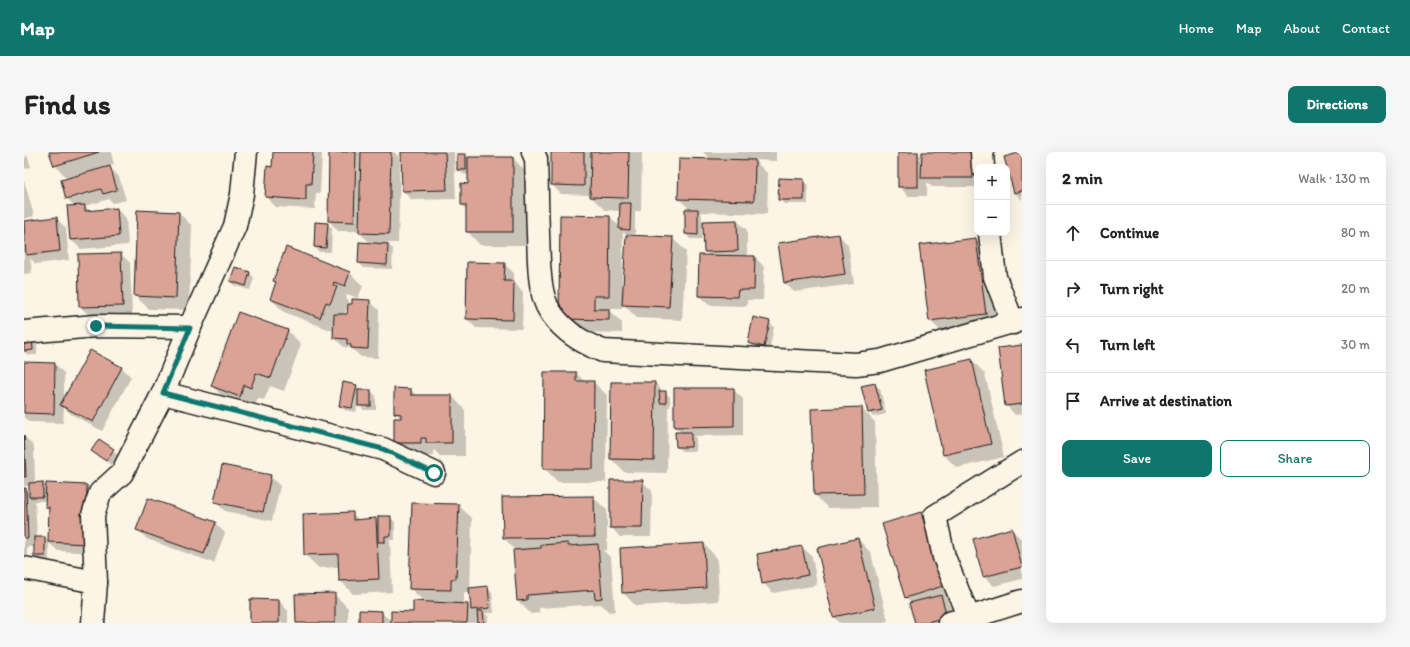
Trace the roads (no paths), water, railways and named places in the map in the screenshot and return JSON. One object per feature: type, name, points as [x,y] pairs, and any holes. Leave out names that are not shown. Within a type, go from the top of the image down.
[{"type":"street","points":[[93,623],[96,582],[94,515],[100,493],[122,473],[163,393],[235,226],[242,194],[246,152]]},
{"type":"street","points":[[533,152],[536,159],[539,268],[547,306],[570,334],[588,345],[603,351],[856,364],[880,361],[1018,321],[995,277],[990,236]]},
{"type":"street","points":[[982,152],[984,164]]},
{"type":"street","points":[[24,332],[96,326],[190,328]]},
{"type":"street","points":[[163,393],[383,449],[434,473]]},
{"type":"street","points":[[1022,462],[935,516],[959,621],[1022,601]]},
{"type":"street","points":[[24,568],[96,582]]}]
